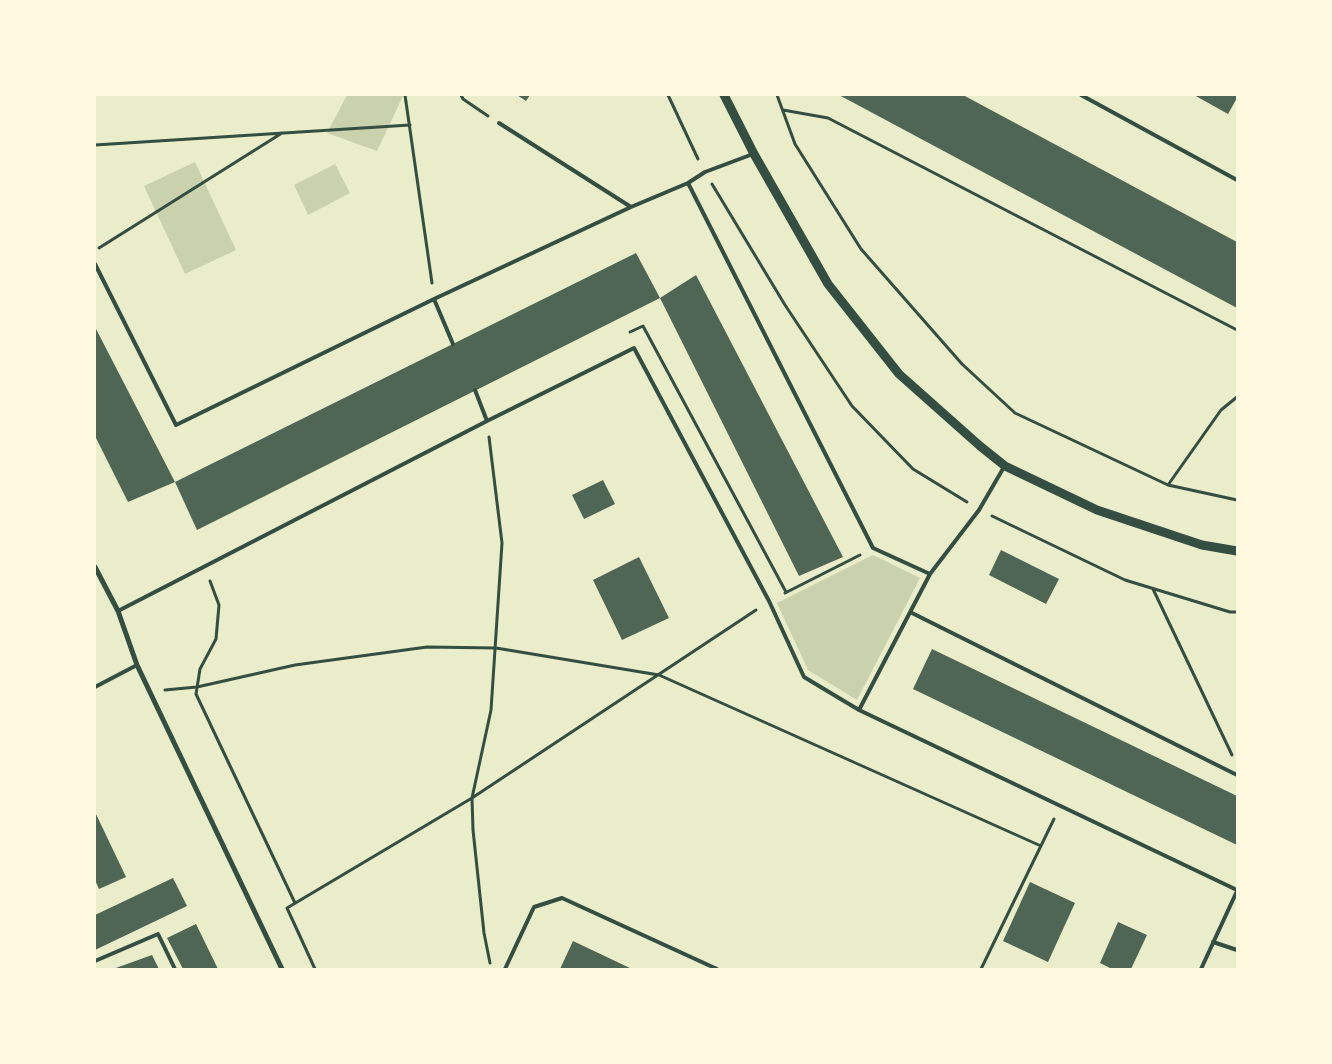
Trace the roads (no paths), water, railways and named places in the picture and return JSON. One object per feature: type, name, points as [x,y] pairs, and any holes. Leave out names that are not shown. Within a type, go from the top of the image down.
[{"type":"street","points":[[724,95],[754,154],[828,284],[899,374],[1005,466],[1097,510],[1143,527],[1202,545],[1237,551]]},
{"type":"street","points":[[95,567],[118,611],[137,665],[149,692],[282,969]]},
{"type":"lane","points":[[1081,95],[1237,180]]},
{"type":"lane","points":[[499,123],[631,206]]},
{"type":"lane","points":[[95,264],[176,425],[434,299],[631,206],[688,183],[705,172],[754,154]]},
{"type":"lane","points":[[688,183],[874,548],[930,574]]},
{"type":"lane","points":[[434,299],[453,344]]},
{"type":"lane","points":[[118,611],[487,421],[634,348],[769,601],[804,677],[859,710],[1237,891],[1201,969]]},
{"type":"lane","points":[[475,390],[487,421]]},
{"type":"lane","points":[[859,710],[930,574],[979,510],[1005,466]]},
{"type":"lane","points":[[910,612],[1237,775]]},
{"type":"lane","points":[[95,687],[137,665]]},
{"type":"lane","points":[[505,969],[534,907],[562,898],[717,969]]},
{"type":"lane","points":[[95,962],[158,934],[175,969]]},
{"type":"lane","points":[[1213,942],[1237,950]]}]
